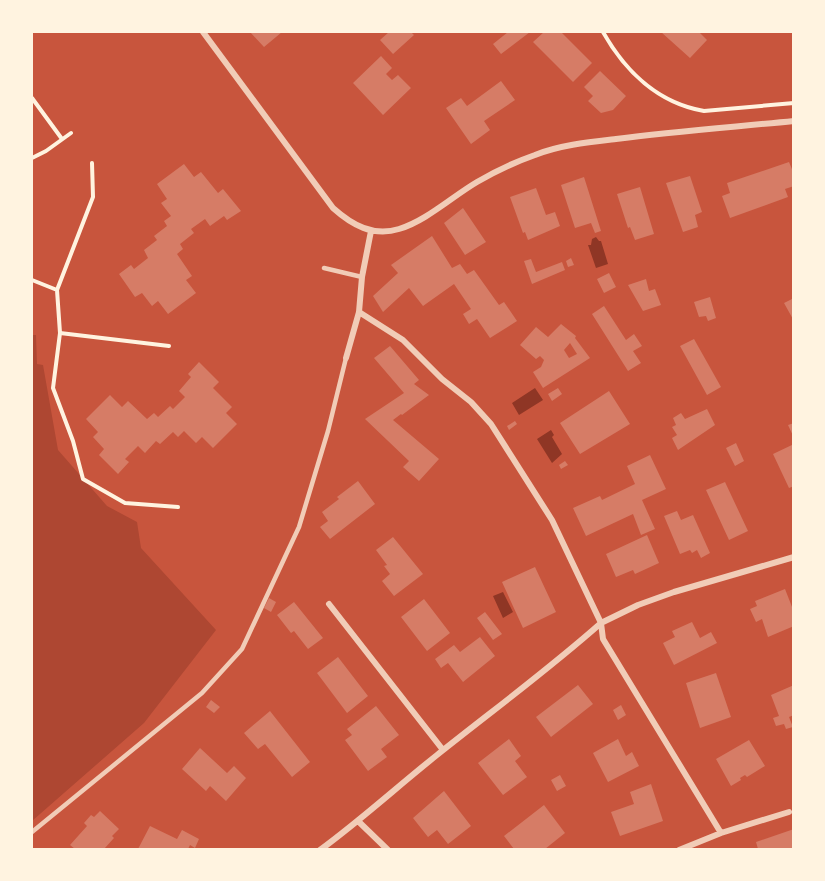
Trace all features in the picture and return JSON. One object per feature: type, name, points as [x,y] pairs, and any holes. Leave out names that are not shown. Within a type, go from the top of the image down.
[{"type":"street","points":[[203,32],[333,208],[345,219],[371,231],[399,229],[418,220],[478,182],[538,153],[585,143],[642,135],[792,121]]},
{"type":"street","points":[[346,358],[359,312],[362,277],[371,231]]},
{"type":"street","points":[[359,312],[403,340],[442,379],[471,402],[491,424],[552,520],[601,623],[603,639],[721,833]]},
{"type":"street","points":[[320,849],[358,821],[442,750],[559,660],[601,623],[638,605],[674,592],[794,557]]},
{"type":"street","points":[[329,604],[442,750]]},
{"type":"street","points":[[679,849],[789,812]]},
{"type":"street","points":[[358,821],[388,849]]},
{"type":"lane","points":[[792,121],[794,129]]},
{"type":"lane","points":[[324,268],[362,277]]},
{"type":"lane","points":[[32,832],[202,693],[242,650],[299,526],[328,431],[346,358]]},
{"type":"path","points":[[603,32],[619,57],[644,84],[673,102],[690,109],[704,111],[794,103]]},
{"type":"path","points":[[32,98],[62,139]]},
{"type":"path","points":[[32,158],[71,133]]},
{"type":"path","points":[[92,163],[93,197],[57,290],[60,333],[53,388],[73,441],[83,479],[125,503],[178,507]]},
{"type":"path","points":[[32,280],[57,290]]},
{"type":"path","points":[[60,333],[169,345]]},
{"type":"shaded area","points":[[596,237],[601,241],[608,264],[596,268],[588,245],[591,245],[592,239]]},
{"type":"shaded area","points":[[32,335],[36,335],[37,364],[43,365],[58,450],[107,506],[137,522],[141,548],[216,630],[144,723],[32,821]]},
{"type":"shaded area","points":[[535,388],[543,400],[519,415],[512,403]]},
{"type":"shaded area","points":[[551,430],[554,435],[552,437],[562,454],[552,463],[537,439]]},
{"type":"shaded area","points":[[503,592],[513,612],[503,618],[493,596]]},
{"type":"building","points":[[250,32],[282,32],[264,47]]},
{"type":"building","points":[[389,32],[411,32],[414,35],[393,54],[380,40]]},
{"type":"building","points":[[508,32],[530,32],[501,54],[493,44]]},
{"type":"building","points":[[544,32],[561,32],[592,63],[573,82],[533,42]]},
{"type":"building","points":[[661,32],[699,32],[707,40],[690,58]]},
{"type":"building","points":[[381,56],[392,68],[386,74],[392,80],[398,75],[411,88],[383,115],[353,83]]},
{"type":"building","points":[[600,71],[626,96],[613,110],[601,113],[588,101],[593,96],[584,87]]},
{"type":"building","points":[[501,81],[515,100],[484,121],[490,130],[471,144],[446,108],[461,98],[467,106]]},
{"type":"building","points":[[789,162],[794,174],[794,186],[785,189],[788,197],[730,218],[722,196],[730,193],[727,183]]},
{"type":"building","points":[[184,164],[194,177],[201,172],[218,193],[223,189],[241,211],[227,220],[224,216],[210,226],[205,219],[191,229],[194,233],[180,244],[183,249],[177,254],[192,276],[186,280],[196,293],[168,314],[158,301],[152,306],[142,293],[135,297],[119,274],[131,265],[134,269],[148,258],[144,250],[157,240],[154,236],[167,226],[164,221],[171,216],[161,203],[167,199],[157,184]]},
{"type":"building","points":[[690,176],[702,212],[695,215],[698,227],[683,232],[666,183]]},
{"type":"building","points":[[584,177],[601,231],[595,233],[591,223],[575,228],[561,185]]},
{"type":"building","points":[[640,187],[654,234],[635,240],[630,227],[628,228],[617,194]]},
{"type":"building","points":[[536,188],[546,215],[555,212],[560,226],[528,240],[525,232],[523,233],[510,197]]},
{"type":"building","points":[[463,208],[486,242],[465,255],[444,223]]},
{"type":"building","points":[[432,236],[452,268],[460,264],[467,274],[474,270],[499,305],[504,302],[517,321],[490,338],[477,319],[469,324],[463,314],[471,309],[454,284],[423,306],[409,288],[383,312],[373,296],[398,273],[391,265]]},
{"type":"building","points":[[571,258],[574,265],[568,267],[566,261]]},
{"type":"building","points":[[531,259],[536,272],[562,262],[565,270],[532,284],[524,261]]},
{"type":"building","points":[[609,273],[616,287],[604,293],[597,279]]},
{"type":"building","points":[[646,279],[649,291],[655,289],[661,305],[643,311],[628,285]]},
{"type":"building","points":[[710,297],[716,318],[708,321],[706,316],[699,317],[694,302]]},
{"type":"building","points":[[794,298],[794,321],[784,303]]},
{"type":"building","points":[[604,306],[626,340],[634,334],[642,346],[633,351],[641,363],[628,371],[592,314]]},
{"type":"building","points":[[561,324],[576,336],[575,338],[590,358],[543,388],[533,372],[541,367],[544,360],[540,356],[536,359],[520,345],[536,327],[548,337]],"holes":[[[570,343],[577,354],[569,358],[564,350]]]},
{"type":"building","points":[[694,339],[721,387],[707,395],[680,346]]},
{"type":"building","points":[[390,346],[419,380],[414,384],[429,395],[393,420],[439,459],[419,481],[403,467],[409,461],[365,419],[404,393],[374,358]]},
{"type":"building","points":[[199,362],[219,382],[213,388],[232,407],[226,413],[237,424],[213,448],[202,437],[196,443],[184,431],[178,437],[173,432],[160,444],[156,441],[145,453],[138,446],[125,459],[129,462],[118,474],[99,455],[104,449],[93,437],[98,432],[86,419],[110,395],[122,407],[128,401],[147,419],[154,413],[158,417],[170,406],[173,409],[185,397],[179,391],[191,377],[188,374]]},
{"type":"building","points":[[558,388],[562,394],[552,401],[548,394]]},
{"type":"building","points":[[609,391],[630,424],[580,454],[560,423]]},
{"type":"building","points":[[707,409],[715,425],[678,450],[672,438],[677,435],[672,427],[676,425],[673,418],[681,413],[685,419]]},
{"type":"building","points":[[515,421],[517,424],[509,430],[507,426]]},
{"type":"building","points":[[794,423],[794,438],[788,425]]},
{"type":"building","points":[[736,443],[744,461],[735,466],[726,448]]},
{"type":"building","points":[[794,444],[794,486],[789,488],[773,454]]},
{"type":"building","points":[[650,455],[666,489],[642,500],[655,529],[641,535],[633,514],[586,536],[573,508],[600,496],[602,500],[635,484],[627,466]]},
{"type":"building","points":[[565,461],[568,465],[561,469],[559,465]]},
{"type":"building","points":[[358,481],[375,504],[330,539],[320,527],[328,521],[322,512]]},
{"type":"building","points":[[725,482],[748,531],[729,540],[706,490]]},
{"type":"building","points":[[677,511],[681,520],[693,515],[710,553],[701,558],[697,550],[680,554],[664,516]]},
{"type":"building","points":[[647,535],[659,563],[635,574],[633,570],[616,577],[606,554]]},
{"type":"building","points":[[393,537],[423,574],[394,596],[382,581],[390,574],[384,566],[387,565],[376,550]]},
{"type":"building","points":[[535,567],[556,612],[523,628],[502,582]]},
{"type":"building","points":[[785,589],[794,612],[794,626],[768,637],[762,619],[756,622],[750,609],[757,606],[755,601]]},
{"type":"building","points":[[269,598],[276,602],[271,612],[264,608]]},
{"type":"building","points":[[424,599],[450,633],[427,651],[401,617]]},
{"type":"building","points":[[294,602],[323,638],[308,649],[277,615]]},
{"type":"building","points":[[485,612],[502,634],[493,640],[477,618]]},
{"type":"building","points":[[692,622],[700,638],[711,632],[717,643],[674,665],[663,643],[675,637],[672,631]]},
{"type":"building","points":[[480,637],[495,656],[463,682],[448,663],[441,668],[435,659],[454,645],[460,652]]},
{"type":"building","points":[[338,657],[368,696],[347,713],[317,673]]},
{"type":"building","points":[[716,673],[731,717],[700,728],[686,683]]},
{"type":"building","points":[[578,685],[593,704],[551,737],[536,717]]},
{"type":"building","points":[[794,685],[794,715],[789,717],[793,727],[786,729],[784,724],[776,726],[773,718],[779,716],[771,695]]},
{"type":"building","points":[[211,700],[220,707],[214,713],[206,707]]},
{"type":"building","points":[[621,705],[626,715],[618,720],[613,710]]},
{"type":"building","points":[[376,706],[399,735],[381,749],[387,757],[368,771],[345,740],[352,735],[347,729]]},
{"type":"building","points":[[270,711],[310,762],[292,777],[265,744],[258,749],[244,733]]},
{"type":"building","points":[[509,739],[521,756],[515,761],[527,777],[503,795],[478,763]]},
{"type":"building","points":[[618,739],[626,756],[632,752],[639,766],[608,782],[593,753]]},
{"type":"building","points":[[749,740],[765,766],[747,777],[745,775],[731,786],[716,759]]},
{"type":"building","points":[[200,748],[227,773],[234,766],[246,778],[226,801],[210,786],[206,791],[182,769]]},
{"type":"building","points":[[560,775],[566,786],[557,791],[551,780]]},
{"type":"building","points":[[651,784],[663,821],[620,836],[611,812],[634,804],[630,792]]},
{"type":"building","points":[[444,791],[471,826],[448,844],[437,830],[428,837],[413,818]]},
{"type":"building","points":[[544,805],[565,833],[545,849],[514,849],[504,836]]},
{"type":"building","points":[[100,811],[119,829],[112,836],[114,838],[104,849],[75,849],[70,845],[87,826],[84,823],[91,815],[94,817]]},
{"type":"building","points":[[150,826],[177,839],[182,830],[199,839],[195,848],[190,845],[188,849],[138,849]]},
{"type":"building","points":[[794,829],[794,849],[758,849],[756,842]]}]
